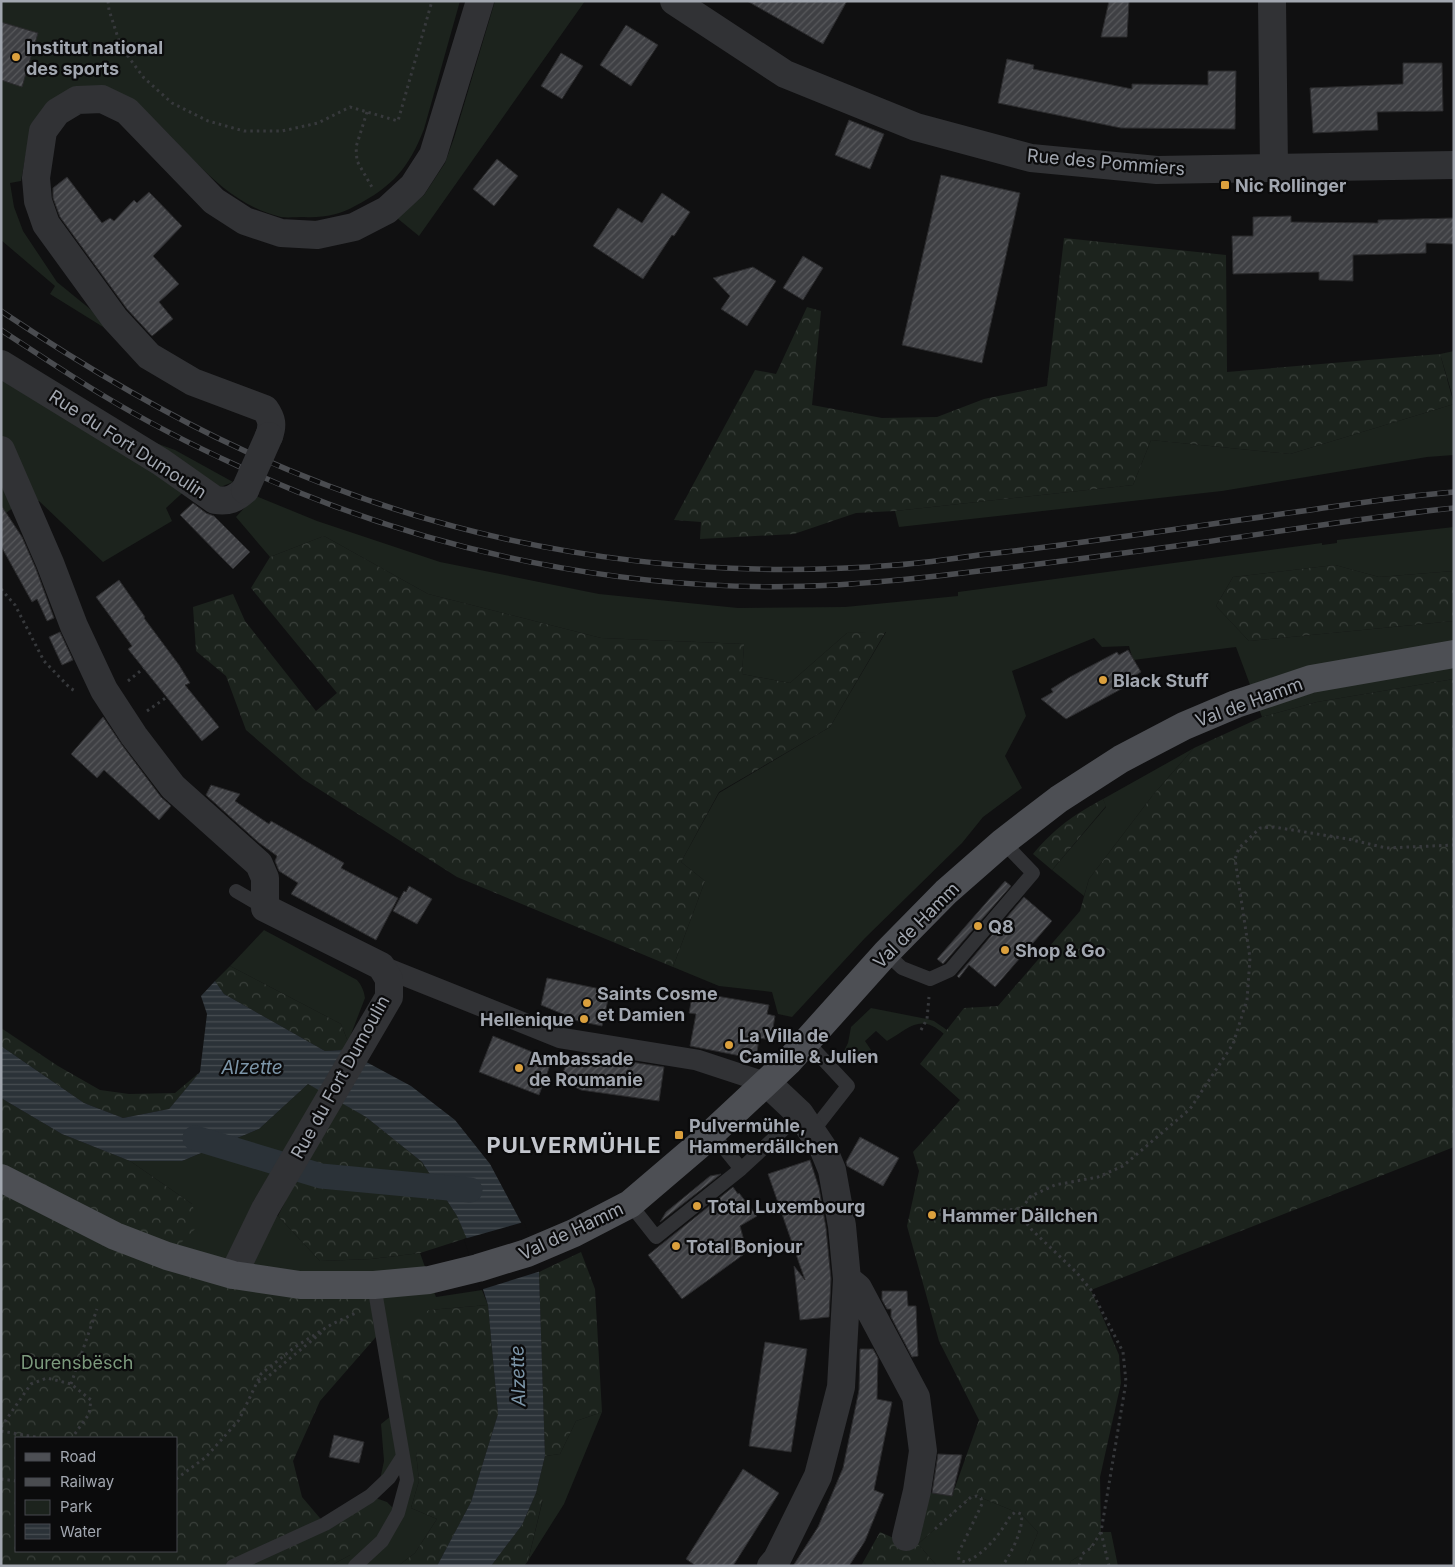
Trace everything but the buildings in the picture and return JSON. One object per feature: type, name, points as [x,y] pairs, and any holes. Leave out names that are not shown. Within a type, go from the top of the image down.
[{"type":"main road","name":"Val de Hamm","points":[[1,1178],[115,1236],[145,1248],[204,1268],[233,1275],[300,1285],[375,1294],[478,1268],[527,1253],[574,1233],[630,1204],[766,1083],[807,1042],[886,953],[946,892],[1003,842],[1059,799],[1121,759],[1184,726],[1236,704],[1311,679],[1454,654]]},
{"type":"street","name":"Rue du Fort Dumoulin","points":[[1,364],[161,462],[215,500],[226,501],[237,498],[245,490],[269,436],[273,426],[271,417],[265,409],[192,382],[149,356],[115,319],[46,224],[38,201],[36,178],[44,131],[57,112],[77,100],[102,99],[127,111],[214,201],[245,221],[280,233],[317,235],[354,227],[387,210],[413,186],[433,155],[480,1]]},
{"type":"street","name":"Rue des Pommiers","points":[[674,1],[785,74],[916,127],[1031,158],[1157,170],[1454,165]]},
{"type":"street","points":[[1272,1],[1274,168]]},
{"type":"street","points":[[1,450],[50,563],[74,626],[115,687],[134,736],[174,787],[259,864],[265,878],[265,908]]},
{"type":"street","name":"Rue du Fort Dumoulin","points":[[233,1275],[265,1209],[389,997],[390,987],[389,979],[381,966],[265,908]]},
{"type":"street","points":[[381,966],[562,1038],[697,1060],[766,1083],[806,1123],[823,1148],[832,1170],[842,1226],[847,1279],[841,1387],[818,1476],[777,1559],[771,1566]]},
{"type":"street","points":[[847,1279],[858,1288],[916,1397],[923,1451],[917,1491],[906,1537]]},
{"type":"lane","points":[[886,953],[902,968],[930,979],[950,970],[1033,873],[1003,842]]},
{"type":"lane","points":[[236,891],[265,908]]},
{"type":"lane","points":[[630,1204],[656,1237],[741,1169],[806,1123],[848,1086],[807,1042]]},
{"type":"lane","points":[[712,1133],[741,1169]]},
{"type":"lane","points":[[355,1566],[382,1541],[398,1513],[407,1480],[375,1294]]},
{"type":"lane","points":[[232,1566],[325,1524],[370,1496],[389,1478],[403,1456]]},
{"type":"path","points":[[108,1],[109,10],[121,46],[144,78],[172,103],[208,121],[244,131],[282,131],[318,123],[350,107],[398,121],[432,1]]},
{"type":"path","points":[[367,112],[356,147],[357,161],[387,210]]},
{"type":"path","points":[[1,589],[15,605],[44,661],[70,688],[84,697],[115,687],[144,668]]},
{"type":"path","points":[[932,1215],[1021,1209],[1031,1196],[1055,1185],[1098,1177],[1123,1166],[1190,1109],[1233,1044],[1247,1000],[1250,958],[1235,859],[1239,848],[1260,828],[1274,827],[1348,839],[1386,848],[1454,844]]},
{"type":"path","points":[[922,1030],[926,1019],[930,979]]},
{"type":"path","points":[[1021,1209],[1023,1219],[1032,1230],[1077,1273],[1090,1290],[1123,1352],[1126,1382],[1102,1532],[1109,1566]]},
{"type":"path","points":[[178,1477],[206,1457],[239,1420],[261,1374],[295,1347],[375,1294]]},
{"type":"path","points":[[71,1384],[97,1309]]},
{"type":"path","points":[[258,1382],[265,1379],[332,1324]]},
{"type":"path","points":[[1,1427],[31,1384],[47,1378],[71,1384],[91,1400],[89,1414],[73,1437]]},
{"type":"path","points":[[1,1431],[35,1437]]},
{"type":"path","points":[[1,1479],[15,1481]]},
{"type":"path","points":[[906,1537],[907,1544],[912,1546],[918,1544],[971,1497],[977,1496],[981,1498],[982,1504],[958,1554],[959,1560],[965,1562],[974,1558],[989,1545],[1011,1515],[1016,1512],[1021,1514],[1023,1520],[1020,1533],[1002,1566]]},
{"type":"path","points":[[1079,1566],[1082,1554],[1091,1548],[1102,1532]]},
{"type":"green space","points":[[1,1],[460,1],[424,129],[412,155],[389,184],[368,199],[337,214],[317,217],[281,217],[259,209],[238,198],[202,169],[136,103],[125,96],[105,88],[31,126],[21,181],[10,183],[14,207],[23,231],[57,282],[106,322],[116,335],[50,294],[55,286],[1,240]]},
{"type":"green space","points":[[495,1],[585,1],[419,236],[397,218],[424,195],[445,163]]},
{"type":"green space","points":[[1064,238],[1226,255],[1227,372],[1440,354],[1454,404],[1290,454],[1151,440],[1133,485],[895,511],[856,513],[794,534],[700,539],[701,522],[674,520],[755,370],[776,374],[807,307],[821,311],[812,405],[882,418],[937,417],[984,399],[1047,386]]},
{"type":"green space","points":[[1454,351],[1454,401],[1440,354]]},
{"type":"green space","points":[[1,364],[142,438],[175,450],[233,482],[218,488],[192,484],[166,508],[172,521],[103,562],[39,501],[22,501],[6,513],[1,509]]},
{"type":"green space","points":[[1454,404],[1454,455],[1427,457],[1222,491],[899,527],[895,511],[1133,485],[1151,440],[1290,454]]},
{"type":"green space","points":[[251,494],[317,521],[440,562],[599,594],[738,608],[845,607],[958,596],[958,592],[1322,543],[1322,545],[1337,543],[1337,540],[1454,527],[1454,571],[1379,577],[1335,565],[1233,577],[1216,606],[1249,641],[1454,621],[1454,679],[1317,702],[1262,717],[1236,647],[1133,660],[1129,646],[1102,647],[1094,638],[1012,671],[1026,716],[1005,756],[1022,788],[983,817],[962,843],[865,938],[792,1017],[778,1014],[772,992],[719,986],[673,967],[705,881],[681,862],[719,793],[830,727],[886,632],[847,633],[790,683],[742,674],[744,644],[601,638],[428,594],[324,536],[270,557],[236,517],[246,506]]},
{"type":"green space","points":[[324,536],[428,594],[601,638],[744,644],[742,674],[790,683],[847,633],[886,631],[830,727],[719,792],[681,862],[705,881],[673,967],[457,877],[303,779],[246,730],[226,676],[196,651],[193,607],[233,594],[245,621],[316,711],[337,693],[251,588],[270,557]]},
{"type":"green space","points":[[1335,565],[1379,577],[1454,571],[1454,621],[1249,641],[1216,606],[1233,577]]},
{"type":"green space","points":[[1454,679],[1454,1147],[1091,1290],[1119,1355],[1121,1383],[1100,1477],[1101,1532],[1091,1548],[1071,1561],[1069,1566],[1024,1566],[1038,1532],[1021,1514],[977,1496],[971,1497],[918,1544],[937,1566],[861,1566],[880,1532],[907,1544],[924,1492],[952,1496],[979,1420],[939,1341],[907,1226],[919,1171],[913,1152],[960,1100],[920,1064],[964,1008],[998,1006],[1080,911],[1089,879],[1153,795],[1194,748],[1262,717],[1317,702]]},
{"type":"green space","points":[[1194,748],[1153,795],[1089,879],[1084,896],[1052,870],[1106,807],[1103,799]]},
{"type":"green space","points":[[1103,799],[1106,806],[1052,870],[1033,854],[1049,836],[1065,823]]},
{"type":"green space","points":[[264,930],[359,982],[365,998],[348,1042],[341,1024],[230,966]]},
{"type":"green space","points":[[230,966],[341,1024],[348,1042],[344,1050],[325,1051],[224,994],[215,981]]},
{"type":"green space","points":[[871,1008],[934,1021],[947,1030],[944,1034],[928,1024],[915,1025],[887,1041],[876,1031],[865,1041],[871,1050],[849,1062],[842,1055],[848,1043],[851,1027]]},
{"type":"green space","points":[[1,1028],[58,1066],[100,1090],[129,1094],[175,1093],[200,1072],[169,1109],[123,1118],[84,1103],[1,1046]]},
{"type":"green space","points":[[308,1084],[320,1090],[253,1202],[278,1216],[320,1261],[371,1259],[420,1253],[436,1297],[482,1290],[488,1305],[429,1310],[416,1452],[419,1481],[411,1508],[437,1519],[415,1553],[398,1566],[330,1566],[350,1555],[362,1508],[370,1496],[387,1502],[398,1513],[403,1457],[378,1489],[384,1461],[381,1424],[396,1412],[377,1303],[167,1256],[192,1204],[130,1161],[182,1161],[259,1129]]},
{"type":"green space","name":"Durensbësch","points":[[1,1098],[62,1134],[130,1161],[192,1204],[199,1225],[168,1256],[374,1285],[382,1330],[320,1401],[293,1461],[302,1497],[325,1524],[362,1508],[376,1517],[371,1537],[350,1555],[330,1566],[1,1566]]},
{"type":"green space","points":[[342,1103],[366,1117],[422,1162],[457,1216],[467,1238],[420,1253],[371,1259],[320,1261],[278,1216]]},
{"type":"green space","points":[[581,1252],[595,1289],[602,1412],[576,1421],[560,1454],[545,1456],[539,1272]]},
{"type":"green space","points":[[488,1305],[498,1414],[471,1502],[437,1566],[398,1566],[415,1553],[437,1519],[411,1508],[419,1481],[416,1452],[395,1328],[429,1310]]},
{"type":"green space","points":[[602,1412],[564,1504],[528,1561],[543,1499],[536,1493],[545,1456],[560,1454],[576,1421]]},
{"type":"green space","points":[[536,1493],[543,1498],[528,1561],[524,1566],[491,1566],[522,1525]]},
{"type":"green space","points":[[977,1496],[1021,1514],[1038,1532],[1024,1566],[937,1566],[918,1544],[971,1497]]},
{"type":"green space","points":[[1101,1532],[1111,1532],[1118,1566],[1069,1566],[1071,1561],[1091,1548]]},
{"type":"water","name":"Alzette","points":[[215,981],[224,994],[325,1051],[344,1050],[411,1086],[455,1120],[490,1164],[523,1226],[539,1272],[545,1456],[536,1493],[522,1525],[491,1566],[437,1566],[471,1502],[498,1414],[488,1305],[467,1239],[457,1216],[422,1162],[366,1117],[308,1084],[259,1129],[182,1161],[130,1161],[62,1134],[1,1098],[1,1046],[84,1103],[123,1118],[169,1109],[200,1072],[207,1014],[201,996]]},
{"type":"pier","points":[[524,1222],[541,1271],[480,1290],[464,1239]]},
{"type":"waterway","points":[[195,1138],[321,1176],[470,1190]]},
{"type":"railway","points":[[1,311],[90,368],[182,420],[245,451],[323,484],[402,511],[482,534],[563,550],[645,562],[728,568],[812,569],[906,564],[1100,540],[1378,500],[1454,492]]},
{"type":"railway","points":[[1,330],[120,406],[153,424],[238,466],[308,496],[381,522],[455,544],[530,562],[606,575],[683,583],[759,587],[836,585],[944,575],[1061,561],[1454,508]]},
{"type":"place","name":"Institut national des sports","points":[[16,57]]},
{"type":"place","name":"Nic Rollinger","points":[[1225,185]]},
{"type":"place","name":"Black Stuff","points":[[1103,680]]},
{"type":"place","name":"Q8","points":[[978,926]]},
{"type":"place","name":"Shop & Go","points":[[1005,950]]},
{"type":"place","name":"Saints Cosme et Damien","points":[[587,1003]]},
{"type":"place","name":"Hellenique","points":[[584,1019]]},
{"type":"place","name":"La Villa de Camille & Julien","points":[[729,1045]]},
{"type":"place","name":"Ambassade de Roumanie","points":[[519,1068]]},
{"type":"place","name":"Pulvermühle, Hammerdällchen","points":[[679,1135]]},
{"type":"place","name":"Total Luxembourg","points":[[697,1206]]},
{"type":"place","name":"Hammer Dällchen","points":[[932,1215]]},
{"type":"place","name":"Total Bonjour","points":[[676,1246]]},
{"type":"district","name":"PULVERMÜHLE","points":[[574,1145]]}]
